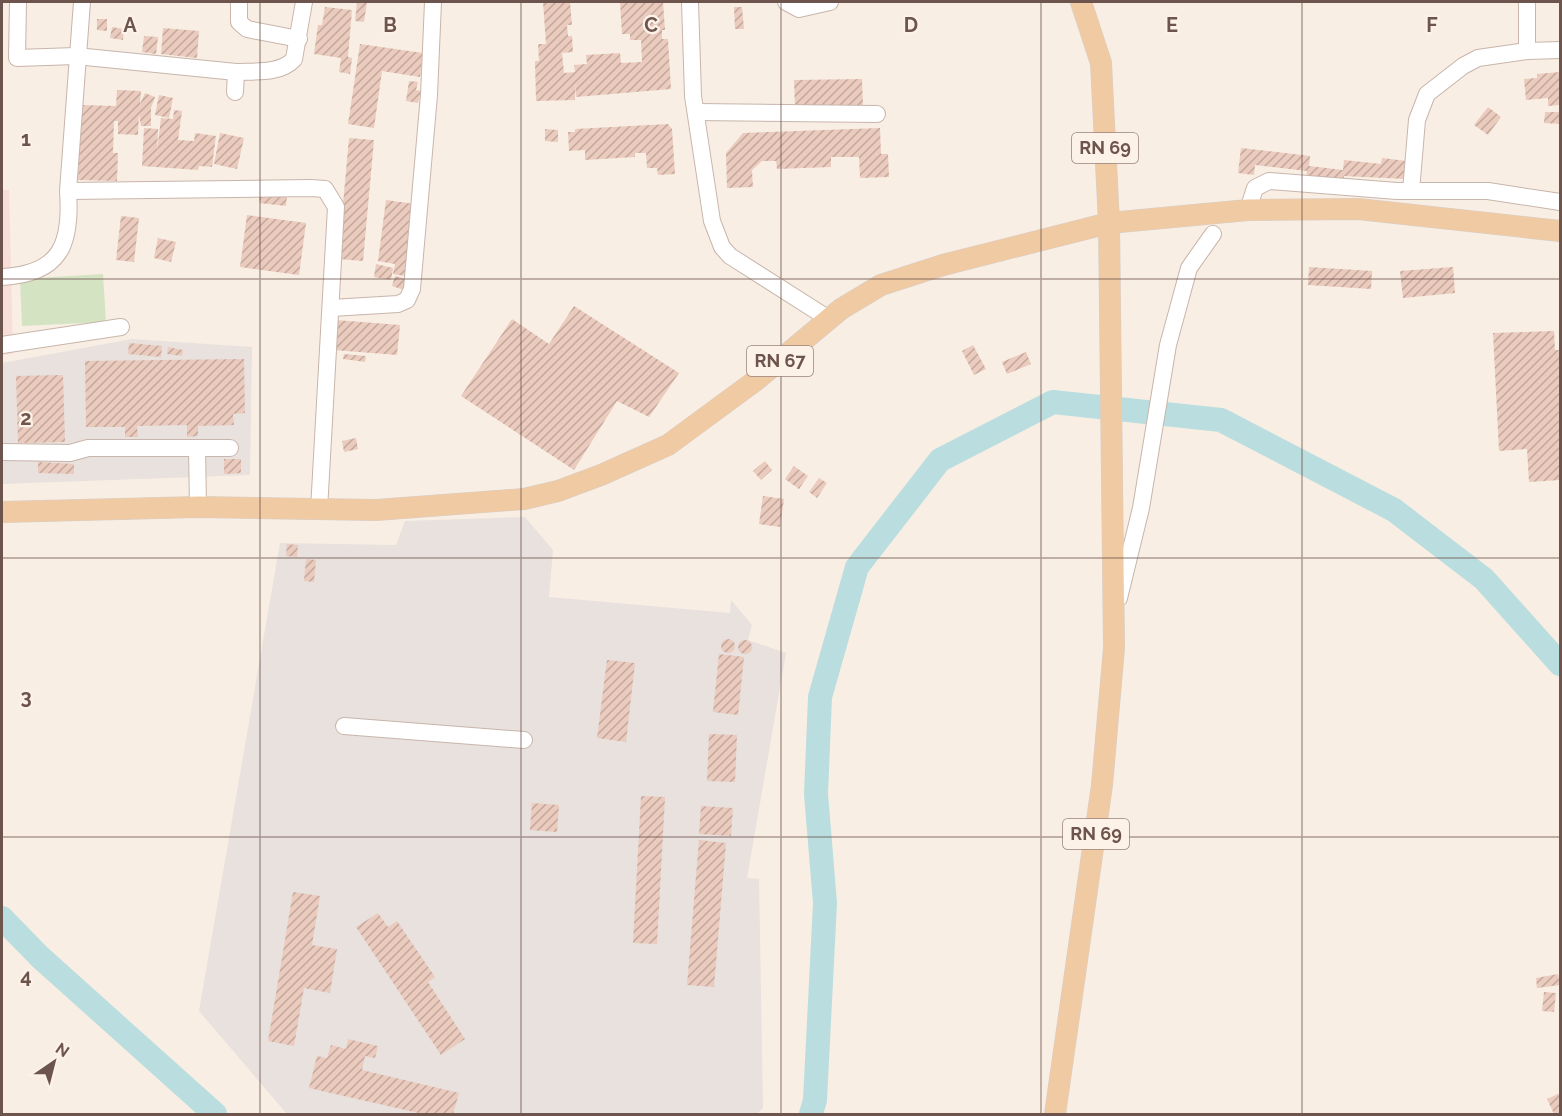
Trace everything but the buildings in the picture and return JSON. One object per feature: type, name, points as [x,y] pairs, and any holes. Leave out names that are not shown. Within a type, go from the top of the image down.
[{"type":"main road","name":"RN 69","points":[[1055,1114],[1102,784],[1113,659],[1109,223],[1101,63],[1081,2]]},
{"type":"main road","name":"RN 67","points":[[2,512],[198,507],[319,510],[430,507],[524,499],[558,491],[601,476],[668,445],[763,375],[829,319],[881,285],[943,265],[1109,223],[1248,210],[1358,209],[1560,231]]},
{"type":"street","points":[[18,2],[17,58],[76,57],[236,72],[284,68],[294,59],[304,2]]},
{"type":"street","points":[[2,277],[42,269],[54,260],[68,225],[76,57],[82,2]]},
{"type":"street","points":[[239,2],[239,22],[247,29],[299,39]]},
{"type":"street","points":[[331,308],[398,304],[408,300],[412,289],[429,95],[433,2]]},
{"type":"street","points":[[690,2],[696,112],[712,221],[722,247],[730,256],[829,319]]},
{"type":"street","points":[[786,2],[799,9],[830,2]]},
{"type":"street","points":[[1527,2],[1527,51]]},
{"type":"street","points":[[1411,191],[1417,120],[1427,94],[1463,66],[1478,58],[1527,51],[1560,50]]},
{"type":"street","points":[[235,92],[236,72]]},
{"type":"street","points":[[696,112],[877,114]]},
{"type":"street","points":[[1248,210],[1255,188],[1269,181],[1411,191],[1488,191],[1560,202]]},
{"type":"street","points":[[68,191],[326,189],[336,207],[319,510]]},
{"type":"street","points":[[1113,619],[1141,508],[1168,345],[1189,268],[1214,234]]},
{"type":"street","points":[[2,345],[121,327]]},
{"type":"street","points":[[2,452],[70,453],[88,448],[230,448]]},
{"type":"street","points":[[197,448],[198,507]]},
{"type":"street","points":[[344,726],[524,740]]},
{"type":"shaded area","points":[[2,190],[9,190],[13,354],[2,355]]},
{"type":"shaded area","points":[[132,339],[252,347],[250,475],[2,484],[2,363]]},
{"type":"shaded area","points":[[525,517],[553,550],[549,597],[730,613],[731,600],[752,625],[748,640],[786,653],[747,878],[759,879],[763,1108],[757,1114],[287,1114],[199,1011],[280,543],[396,545],[405,521]]},
{"type":"green space","points":[[103,274],[106,322],[22,326],[20,279]]},
{"type":"waterway","points":[[811,1114],[815,1100],[825,903],[816,794],[820,697],[857,567],[940,460],[1053,402],[1221,420],[1394,510],[1484,579],[1560,664]]},
{"type":"waterway","points":[[2,918],[40,957],[215,1114]]}]
